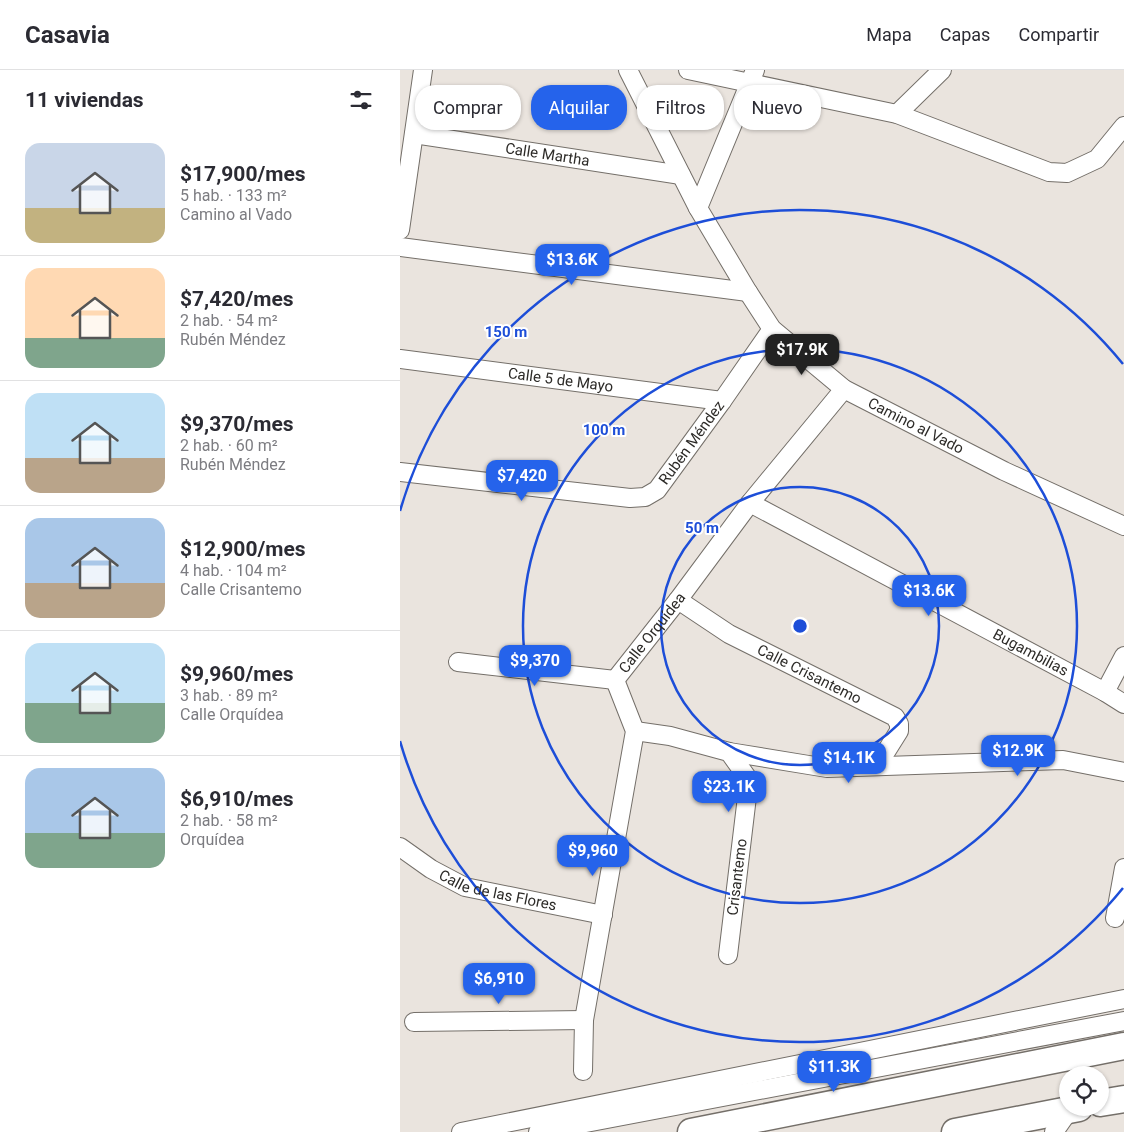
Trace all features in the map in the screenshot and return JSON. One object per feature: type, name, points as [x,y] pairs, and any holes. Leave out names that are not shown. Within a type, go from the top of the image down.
[{"type":"highway","points":[[691,1132],[1124,1046]]},
{"type":"highway","points":[[1109,1102],[1124,1099]]},
{"type":"highway","points":[[955,1132],[1059,1111]]},
{"type":"street","points":[[400,230],[423,70]]},
{"type":"street","name":"Camino al Vado","points":[[628,70],[698,208],[772,329],[844,389],[1004,471],[1124,526]]},
{"type":"street","points":[[688,70],[752,77],[897,114],[1050,172],[1067,173],[1097,159],[1124,126]]},
{"type":"street","points":[[897,114],[942,70]]},
{"type":"street","points":[[698,208],[752,77]]},
{"type":"street","name":"Calle Martha","points":[[414,134],[681,175]]},
{"type":"street","points":[[400,247],[748,292]]},
{"type":"street","name":"Rubén Méndez","points":[[400,472],[630,498],[645,497],[657,490],[772,329]]},
{"type":"street","name":"Calle 5 de Mayo","points":[[400,359],[722,401]]},
{"type":"street","name":"Calle Orquídea","points":[[635,731],[615,680],[750,504],[844,389]]},
{"type":"street","name":"Bugambilias","points":[[750,504],[1105,692],[1124,704]]},
{"type":"street","name":"Calle Crisantemo","points":[[678,600],[729,634],[895,717],[899,724],[899,731],[877,766]]},
{"type":"street","points":[[1105,692],[1124,656]]},
{"type":"street","points":[[458,662],[615,680]]},
{"type":"street","points":[[583,1071],[584,1020],[635,731],[670,736],[730,752],[827,768],[1063,760],[1124,772]]},
{"type":"street","name":"Crisantemo","points":[[728,955],[749,780],[730,752]]},
{"type":"street","name":"Calle de las Flores","points":[[400,847],[431,869],[465,887],[603,915]]},
{"type":"street","points":[[1114,918],[1124,868]]},
{"type":"street","points":[[461,1132],[1124,999]]},
{"type":"street","points":[[414,1022],[584,1020]]},
{"type":"street","points":[[538,1132],[1124,1021]]},
{"type":"street","points":[[1054,1132],[1068,1116]]}]
